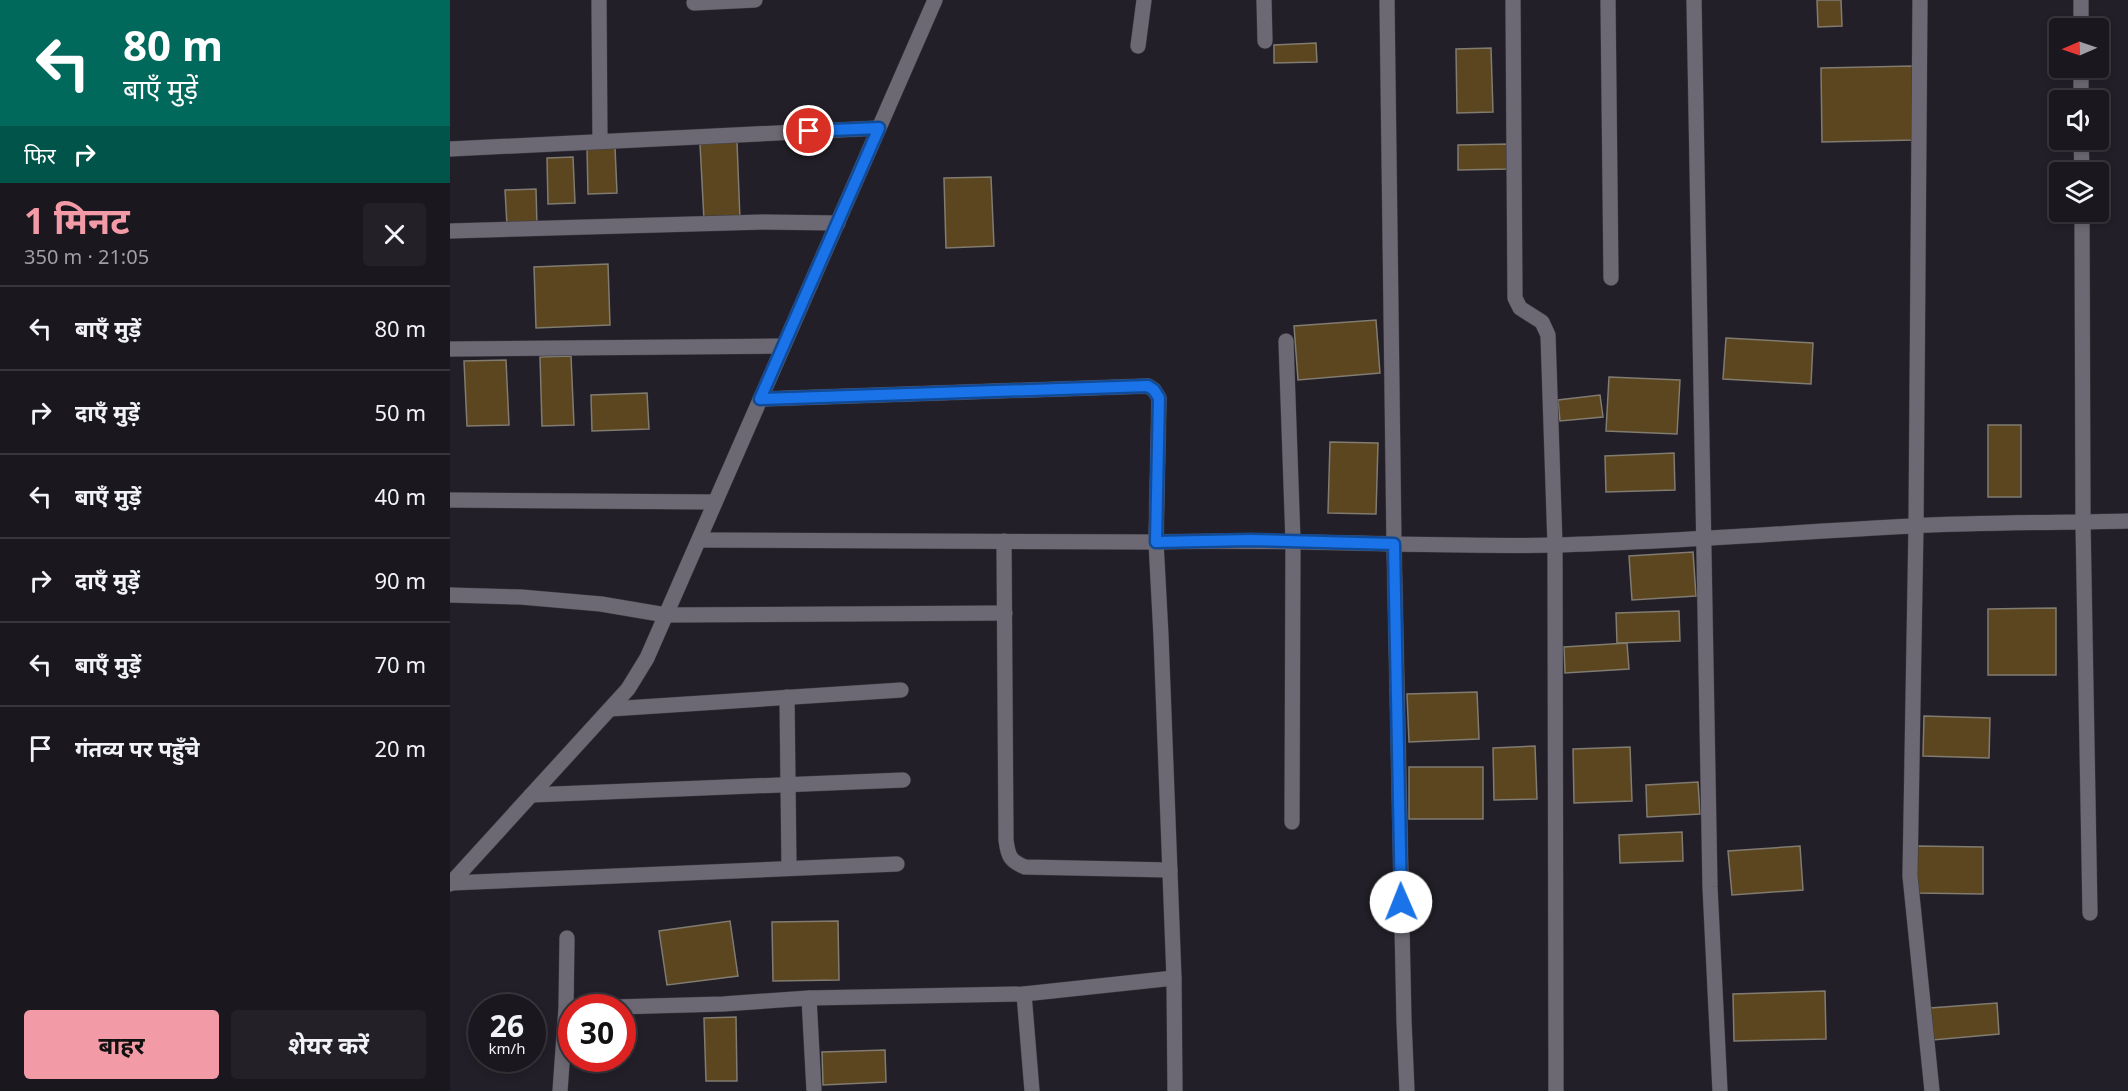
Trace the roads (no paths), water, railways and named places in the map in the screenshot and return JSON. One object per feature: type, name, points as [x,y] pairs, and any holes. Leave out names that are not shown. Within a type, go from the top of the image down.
[{"type":"street","points":[[599,0],[600,141]]},
{"type":"street","points":[[694,3],[755,0]]},
{"type":"street","points":[[450,884],[628,689],[647,658],[934,0]]},
{"type":"street","points":[[1138,46],[1144,0]]},
{"type":"street","points":[[1264,0],[1265,41]]},
{"type":"street","points":[[1387,0],[1394,544],[1407,1091]]},
{"type":"street","points":[[1513,0],[1515,298],[1520,308],[1542,322],[1548,335],[1555,545],[1556,1091]]},
{"type":"street","points":[[1608,0],[1611,278]]},
{"type":"street","points":[[1694,0],[1710,887],[1720,1091]]},
{"type":"street","points":[[1920,0],[1916,526],[1910,876],[1932,1091]]},
{"type":"street","points":[[2081,0],[2081,18]]},
{"type":"street","points":[[450,149],[879,128]]},
{"type":"street","points":[[450,231],[763,222],[837,223]]},
{"type":"street","points":[[2082,222],[2083,522],[2090,913]]},
{"type":"street","points":[[1286,341],[1293,541],[1292,822]]},
{"type":"street","points":[[450,349],[783,346]]},
{"type":"street","points":[[760,399],[1148,386],[1159,398],[1156,542],[1174,978],[1175,1091]]},
{"type":"street","points":[[450,500],[715,502]]},
{"type":"street","points":[[699,540],[1156,542],[1229,540],[1555,545],[1704,539],[1916,526],[2128,521]]},
{"type":"street","points":[[1004,541],[1006,840],[1008,855],[1013,862],[1025,867],[1170,870]]},
{"type":"street","points":[[450,595],[521,597],[601,604],[666,615],[1005,613]]},
{"type":"street","points":[[610,709],[901,690]]},
{"type":"street","points":[[787,697],[789,868]]},
{"type":"street","points":[[531,795],[903,780]]},
{"type":"street","points":[[450,884],[897,864]]},
{"type":"street","points":[[567,938],[571,994]]},
{"type":"street","points":[[636,1006],[723,1004],[809,998],[1024,994],[1174,978]]},
{"type":"street","points":[[1024,994],[1032,1091]]},
{"type":"street","points":[[809,998],[814,1091]]},
{"type":"street","points":[[560,1091],[563,1072]]}]
